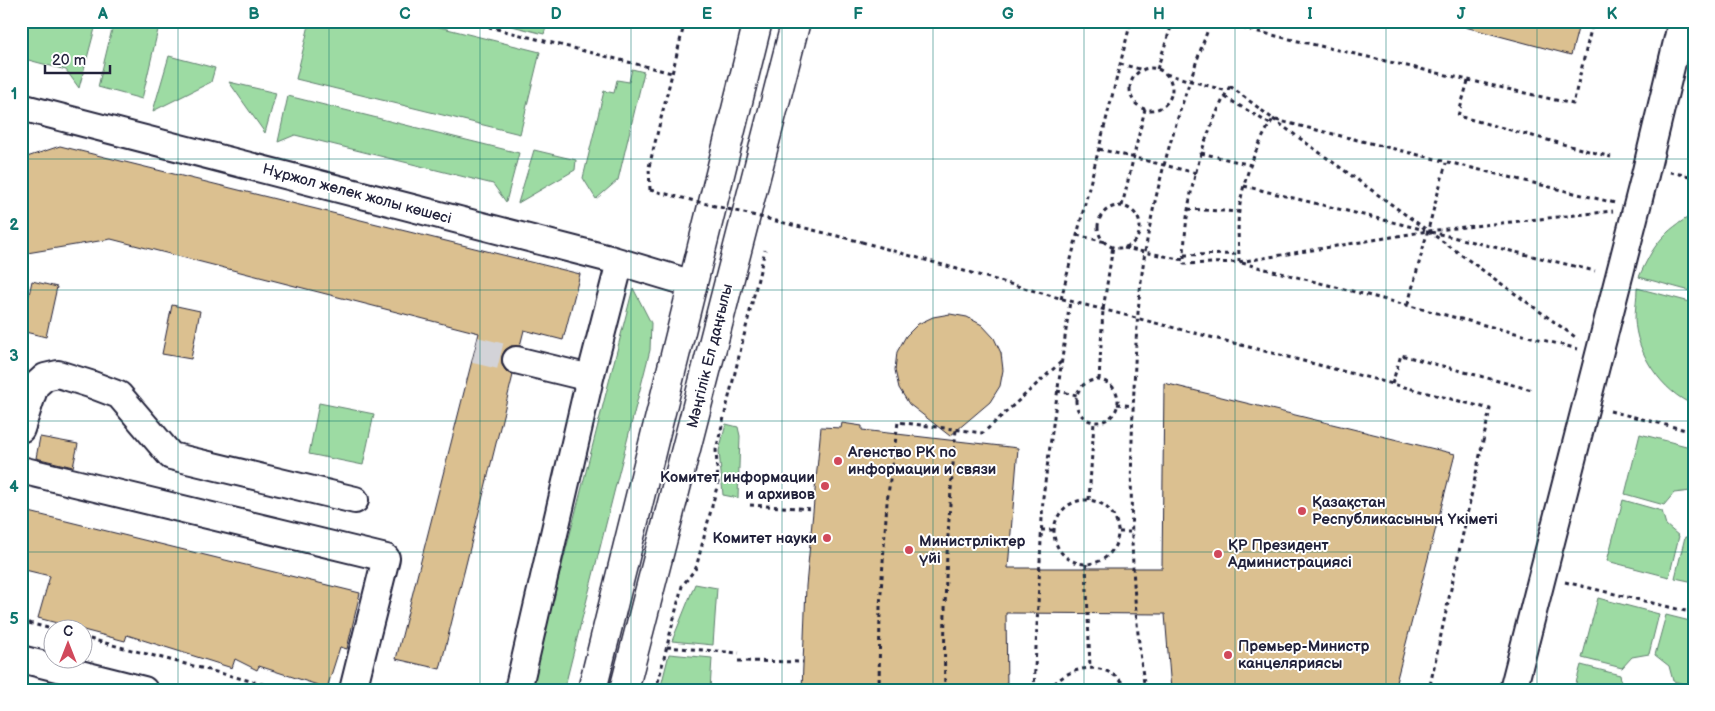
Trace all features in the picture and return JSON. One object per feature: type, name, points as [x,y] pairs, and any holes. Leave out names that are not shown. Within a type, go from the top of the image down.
[{"type":"main road","points":[[592,690],[758,21]]},
{"type":"main road","name":"Мәңгілік Ел даңғылы","points":[[624,690],[796,21]]},
{"type":"street","points":[[1513,690],[1619,277],[1682,21]]},
{"type":"street","name":"Нұржол желек жолы көшесі","points":[[21,106],[620,262],[693,284]]},
{"type":"street","points":[[518,690],[590,378],[620,262]]},
{"type":"street","points":[[516,360],[590,378]]},
{"type":"street","points":[[21,429],[35,386],[44,377],[58,374],[119,396],[171,456],[355,500]]},
{"type":"street","points":[[21,470],[386,558],[353,690]]},
{"type":"street","points":[[21,659],[144,690]]},
{"type":"path","points":[[465,21],[672,73]]},
{"type":"path","points":[[685,21],[649,168],[650,190],[862,242],[1061,299],[1490,409],[1430,690]]},
{"type":"path","points":[[1061,299],[1131,21]]},
{"type":"path","points":[[1157,69],[1173,21]]},
{"type":"path","points":[[1145,690],[1132,588],[1130,532],[1133,406],[1140,295],[1150,221],[1171,137],[1210,21],[1573,104],[1593,21]]},
{"type":"path","points":[[1120,64],[1144,70],[1157,69],[1166,74],[1227,91]]},
{"type":"path","points":[[1144,70],[1135,77],[1130,90],[1136,104],[1145,109],[1161,108],[1170,99],[1172,86],[1166,74]]},
{"type":"path","points":[[1468,81],[1458,116],[1611,157]]},
{"type":"path","points":[[1598,354],[1428,231],[1273,119],[1230,86],[1201,153],[1188,209],[1184,264],[1239,262],[1428,231],[1636,208]]},
{"type":"path","points":[[1224,97],[1270,124]]},
{"type":"path","points":[[1122,206],[1145,109]]},
{"type":"path","points":[[1273,119],[1446,163],[1636,208]]},
{"type":"path","points":[[1239,262],[1239,212],[1244,186],[1251,165],[1273,119]]},
{"type":"path","points":[[1099,149],[1196,173]]},
{"type":"path","points":[[1201,153],[1251,165]]},
{"type":"path","points":[[1408,304],[1446,163]]},
{"type":"path","points":[[1244,186],[1619,277]]},
{"type":"path","points":[[1105,242],[1100,234],[1099,220],[1108,209],[1122,206],[1138,216],[1140,229],[1134,241],[1123,248]]},
{"type":"path","points":[[1188,209],[1239,212]]},
{"type":"path","points":[[770,230],[774,210]]},
{"type":"path","points":[[1077,235],[1113,246],[1184,260]]},
{"type":"path","points":[[1099,380],[1103,310],[1113,246]]},
{"type":"path","points":[[656,690],[682,586],[696,568],[718,483],[716,450],[765,249]]},
{"type":"path","points":[[1184,255],[1239,254]]},
{"type":"path","points":[[1239,262],[1598,354]]},
{"type":"path","points":[[1034,690],[1043,497],[1070,301]]},
{"type":"path","points":[[1392,384],[1401,355],[1532,390]]},
{"type":"path","points":[[879,690],[880,607],[887,502],[898,422],[983,433],[1061,362]]},
{"type":"path","points":[[1099,380],[1111,386],[1115,391],[1118,404],[1116,410],[1107,420],[1094,422],[1081,415],[1077,409],[1076,395],[1085,384],[1099,380]]},
{"type":"path","points":[[1057,392],[1076,395]]},
{"type":"path","points":[[1118,404],[1133,406]]},
{"type":"path","points":[[1585,405],[1694,432]]},
{"type":"path","points":[[1089,500],[1094,422]]},
{"type":"path","points":[[945,690],[944,613],[948,517],[956,430]]},
{"type":"path","points":[[1089,500],[1104,504],[1112,512],[1119,532],[1117,543],[1103,560],[1086,564],[1072,561],[1063,556],[1057,547],[1054,530],[1057,516],[1064,508],[1073,502],[1089,500]]},
{"type":"path","points":[[750,505],[812,510]]},
{"type":"path","points":[[1041,530],[1054,530]]},
{"type":"path","points":[[1119,532],[1130,532]]},
{"type":"path","points":[[1086,564],[1090,668]]},
{"type":"path","points":[[1542,577],[1694,613]]},
{"type":"path","points":[[21,621],[42,626]]},
{"type":"path","points":[[92,640],[285,690]]},
{"type":"path","points":[[667,647],[739,653]]},
{"type":"path","points":[[738,661],[803,662]]},
{"type":"path","points":[[1049,690],[1059,678],[1072,670],[1090,668],[1102,669],[1116,676],[1128,690]]},
{"type":"green space","points":[[21,21],[97,21],[79,88],[66,70],[21,58]]},
{"type":"green space","points":[[114,21],[160,21],[142,99],[98,87]]},
{"type":"green space","points":[[310,21],[415,21],[540,52],[520,134],[296,79]]},
{"type":"green space","points":[[492,21],[548,21],[544,34]]},
{"type":"green space","points":[[169,56],[215,68],[211,82],[153,111]]},
{"type":"green space","points":[[632,69],[644,72],[618,180],[596,199],[583,178],[604,91],[614,93],[617,80],[629,82]]},
{"type":"green space","points":[[229,82],[276,93],[265,133]]},
{"type":"green space","points":[[288,96],[519,153],[506,202],[493,184],[295,135],[278,142]]},
{"type":"green space","points":[[534,150],[576,160],[575,170],[518,203]]},
{"type":"green space","points":[[1694,214],[1694,292],[1639,277],[1649,256],[1660,240],[1683,220]]},
{"type":"green space","points":[[633,288],[651,323],[650,350],[564,690],[530,690]]},
{"type":"green space","points":[[1637,288],[1694,303],[1694,405],[1671,391],[1653,370],[1646,358],[1640,345],[1635,319]]},
{"type":"green space","points":[[319,403],[374,414],[363,465],[309,454]]},
{"type":"green space","points":[[726,424],[738,427],[740,436],[738,498],[723,495],[719,451]]},
{"type":"green space","points":[[1640,434],[1694,448],[1694,482],[1691,491],[1674,493],[1664,505],[1625,494]]},
{"type":"green space","points":[[1623,500],[1662,511],[1666,525],[1679,536],[1669,577],[1607,561]]},
{"type":"green space","points":[[1685,537],[1694,537],[1694,582],[1675,578]]},
{"type":"green space","points":[[695,584],[717,588],[713,645],[672,641]]},
{"type":"green space","points":[[1598,598],[1659,614],[1649,654],[1632,657],[1622,668],[1582,658]]},
{"type":"green space","points":[[1666,615],[1694,622],[1694,686],[1673,681],[1669,666],[1655,655]]},
{"type":"green space","points":[[669,654],[712,658],[710,690],[660,690]]},
{"type":"green space","points":[[1581,665],[1620,675],[1623,690],[1574,690]]},
{"type":"building","points":[[1466,21],[1580,21],[1571,55],[1465,27]]},
{"type":"building","points":[[60,146],[580,274],[563,340],[524,330],[520,346],[511,346],[505,350],[502,356],[502,365],[506,371],[513,375],[440,669],[396,659],[479,333],[111,239],[21,254],[21,159]]},
{"type":"building","points":[[32,281],[57,287],[46,337],[21,331]]},
{"type":"building","points":[[172,305],[200,311],[191,359],[162,354]]},
{"type":"building","points":[[950,314],[967,317],[982,325],[994,338],[1001,353],[1003,370],[1000,386],[990,402],[950,436],[909,404],[899,388],[895,370],[897,352],[906,336],[918,324],[933,317]]},
{"type":"building","points":[[1164,383],[1455,454],[1394,690],[1171,690],[1165,614],[1006,613],[1007,690],[802,690],[806,586],[821,427],[841,428],[842,423],[862,426],[862,430],[1018,448],[1008,568],[1162,568]]},
{"type":"building","points":[[40,437],[78,444],[73,467],[36,458]]},
{"type":"building","points":[[21,510],[360,593],[347,649],[340,647],[327,688],[259,666],[257,670],[235,659],[232,668],[127,635],[125,641],[92,632],[92,618],[38,618],[50,576],[21,569]]},
{"type":"tunnel","points":[[475,350],[516,360]]},
{"type":"place","name":"Агенство РК по информации и связи","points":[[838,461]]},
{"type":"place","name":"Комитет информации и архивов","points":[[825,486]]},
{"type":"place","name":"Қазақстан Республикасының Үкіметі","points":[[1302,511]]},
{"type":"place","name":"Комитет науки","points":[[827,538]]},
{"type":"place","name":"Министрліктер үйі","points":[[909,550]]},
{"type":"place","name":"ҚР Президент Администрациясі","points":[[1218,554]]},
{"type":"place","name":"Премьер-Министр канцеляриясы","points":[[1228,655]]}]
